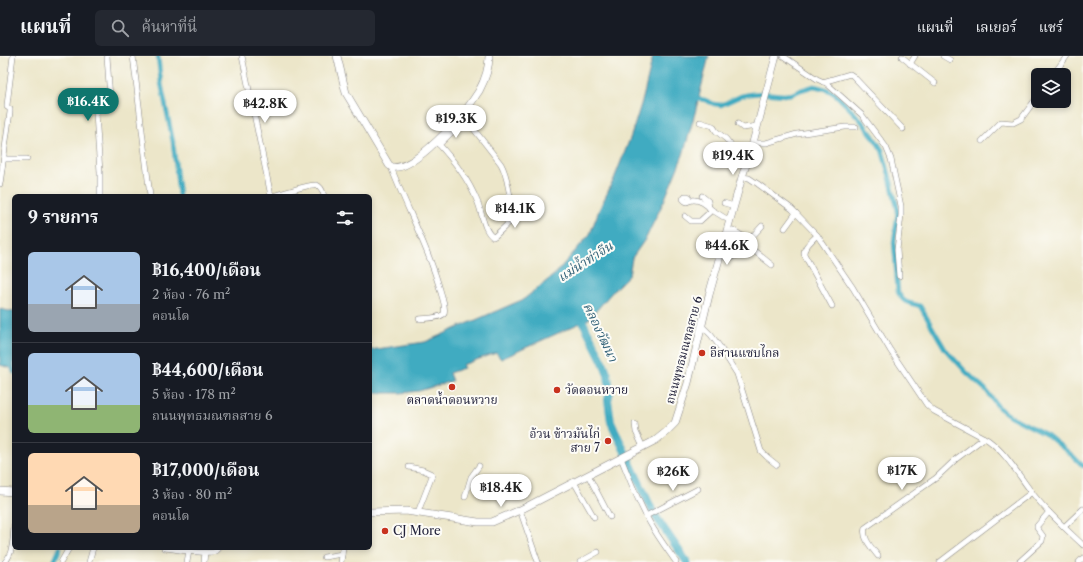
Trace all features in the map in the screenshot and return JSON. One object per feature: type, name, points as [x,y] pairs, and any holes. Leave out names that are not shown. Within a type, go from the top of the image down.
[{"type":"main road","points":[[337,56],[346,93],[391,167],[394,168],[411,162],[438,143],[464,112],[479,91],[487,74],[489,56]]},
{"type":"main road","name":"ถนนพุทธมณฑลสาย 6","points":[[372,512],[393,510],[487,522],[496,520],[520,510],[656,440],[675,423],[688,383],[721,253],[742,176],[752,147],[776,56]]},
{"type":"main road","points":[[1,491],[12,492]]},
{"type":"street","points":[[0,184],[10,112],[7,105],[13,56]]},
{"type":"street","points":[[100,194],[96,114],[99,108],[109,104],[110,99],[107,56]]},
{"type":"street","points":[[133,56],[150,194]]},
{"type":"street","points":[[242,56],[272,194]]},
{"type":"street","points":[[783,56],[817,79],[826,83],[862,115],[886,148],[901,206],[897,250],[899,276]]},
{"type":"street","points":[[910,64],[915,56]]},
{"type":"street","points":[[943,56],[950,60]]},
{"type":"street","points":[[1058,68],[1067,56]]},
{"type":"street","points":[[902,57],[935,83]]},
{"type":"street","points":[[823,82],[850,74],[903,128]]},
{"type":"street","points":[[982,141],[1001,122],[1013,123],[1021,119],[1031,105]]},
{"type":"street","points":[[466,121],[501,164],[507,180],[509,193],[516,215],[495,236],[491,236],[485,225],[478,203],[467,179],[438,143],[461,122],[466,121]]},
{"type":"street","points":[[700,122],[713,126],[737,153],[797,134],[845,127],[856,127]]},
{"type":"street","points":[[738,124],[743,128],[757,126]]},
{"type":"street","points":[[4,159],[27,159]]},
{"type":"street","points":[[391,167],[430,256],[444,305],[444,314],[442,316],[419,319]]},
{"type":"street","points":[[742,176],[749,178],[792,208],[816,235],[853,288],[890,350],[927,405],[934,411],[994,445],[1049,512],[1083,545]]},
{"type":"street","points":[[280,194],[304,186],[314,185],[321,188],[323,194]]},
{"type":"street","points":[[702,196],[708,201],[711,209]]},
{"type":"street","points":[[690,200],[697,200],[711,209],[772,265]]},
{"type":"street","points":[[724,204],[734,206]]},
{"type":"street","points":[[685,216],[691,221],[700,221],[711,209]]},
{"type":"street","points":[[785,228],[796,213]]},
{"type":"street","points":[[729,226],[748,239],[750,239],[762,226]]},
{"type":"street","points":[[816,235],[803,252],[832,306]]},
{"type":"street","points":[[706,241],[727,258],[738,255]]},
{"type":"street","points":[[702,326],[720,347],[737,374],[761,451],[778,464]]},
{"type":"street","points":[[634,424],[642,447]]},
{"type":"street","points":[[878,556],[864,533],[865,528],[936,478],[956,459],[984,438]]},
{"type":"street","points":[[625,456],[634,491],[651,513],[660,540],[676,562]]},
{"type":"street","points":[[465,497],[471,477],[478,466]]},
{"type":"street","points":[[409,467],[423,470],[432,474],[418,512]]},
{"type":"street","points":[[588,475],[610,517]]},
{"type":"street","points":[[574,482],[594,517]]},
{"type":"street","points":[[651,513],[698,489]]},
{"type":"street","points":[[940,562],[1032,492]]},
{"type":"street","points":[[1064,527],[1083,509]]},
{"type":"street","points":[[520,510],[538,562]]},
{"type":"street","points":[[1019,562],[1042,541],[1043,536],[1037,526],[1049,512]]},
{"type":"street","points":[[5,562],[10,555],[12,548]]},
{"type":"street","points":[[61,562],[68,550]]},
{"type":"street","points":[[89,562],[92,550]]},
{"type":"street","points":[[181,550],[205,552],[215,552],[217,550]]},
{"type":"street","points":[[187,562],[189,551]]},
{"type":"street","points":[[324,557],[343,551],[341,562]]},
{"type":"street","points":[[204,562],[205,552]]},
{"type":"street","points":[[580,562],[598,552]]},
{"type":"street","points":[[1079,562],[1083,558]]},
{"type":"water","name":"แม่น้ำท่าจีน","points":[[653,56],[709,56],[683,155],[664,201],[646,238],[632,258],[629,275],[589,319],[501,359],[496,353],[462,365],[464,368],[449,373],[452,381],[419,391],[401,393],[372,393],[372,350],[425,342],[524,299],[554,275],[590,234],[631,136],[643,98]]},
{"type":"water","points":[[0,309],[12,312],[12,368],[0,365]]},
{"type":"waterway","points":[[158,56],[161,83],[173,142],[179,194]]},
{"type":"waterway","points":[[694,98],[721,105],[741,96],[762,93],[784,95],[792,94],[814,86],[826,89],[835,94],[859,118],[882,150],[898,211],[894,242],[898,292],[900,296],[907,302],[920,306],[945,349],[966,372],[986,390],[999,408],[1010,416],[1047,435],[1083,466]]},
{"type":"waterway","name":"คลองวัฒนา","points":[[578,312],[608,375],[610,392],[608,400],[611,422],[654,514],[687,562]]},
{"type":"waterway","points":[[54,562],[59,550]]},
{"type":"place","name":"อีสานแซบไกล","points":[[702,353]]},
{"type":"place","name":"ตลาดน้ำดอนหวาย","points":[[452,387]]},
{"type":"place","name":"วัดดอนหวาย","points":[[557,390]]},
{"type":"place","name":"อ้วน ข้าวมันไก่ สาย 7","points":[[608,441]]},
{"type":"place","name":"CJ More","points":[[385,531]]}]
